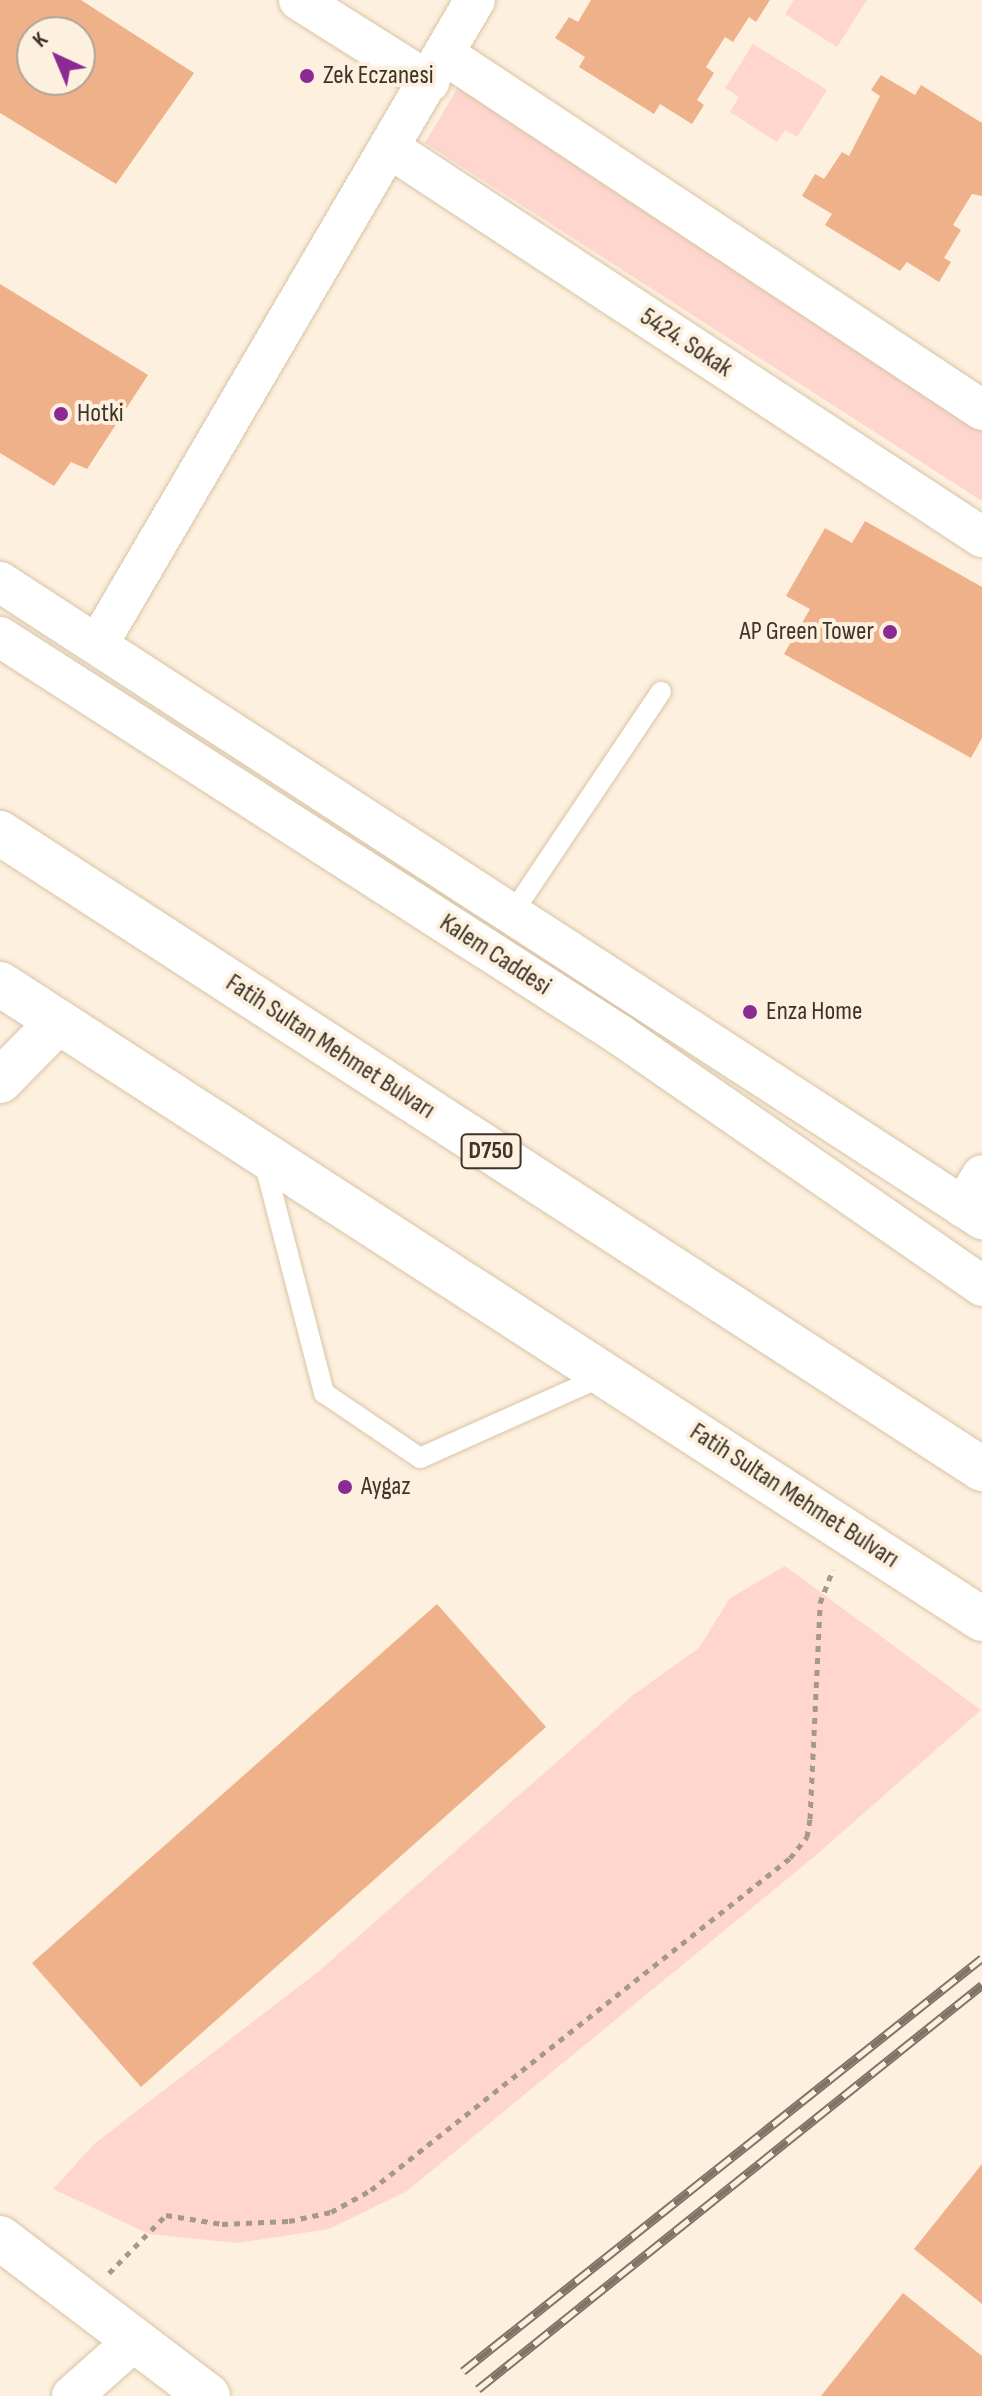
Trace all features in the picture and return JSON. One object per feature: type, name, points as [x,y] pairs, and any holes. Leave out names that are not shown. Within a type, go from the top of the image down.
[{"type":"main road","name":"Fatih Sultan Mehmet Bulvarı","points":[[0,833],[982,1469]]},
{"type":"main road","name":"Fatih Sultan Mehmet Bulvarı","points":[[0,984],[263,1157],[607,1374],[982,1619]]},
{"type":"main road","points":[[0,1081],[58,1022]]},
{"type":"main road","points":[[0,2238],[208,2396]]},
{"type":"street","points":[[299,0],[436,68],[982,410]]},
{"type":"street","points":[[98,644],[391,149],[475,0]]},
{"type":"street","name":"5424. Sokak","points":[[391,149],[982,537]]},
{"type":"street","name":"Kalem Caddesi","points":[[0,582],[511,915],[976,1200]]},
{"type":"street","name":"Kalem Caddesi","points":[[0,637],[620,1035],[982,1286]]},
{"type":"street","points":[[72,2396],[135,2340]]},
{"type":"lane","points":[[511,915],[661,692]]},
{"type":"lane","points":[[263,1157],[324,1393],[420,1458],[607,1374]]},
{"type":"path","points":[[83,2301],[166,2215],[222,2224],[289,2221],[331,2212],[371,2190],[790,1858],[807,1837],[810,1819],[820,1603],[848,1531]]},
{"type":"shaded area","points":[[794,0],[867,0],[837,47],[785,14]]},
{"type":"shaded area","points":[[753,44],[827,90],[797,137],[785,130],[777,142],[730,112],[739,97],[725,88]]},
{"type":"shaded area","points":[[458,87],[982,419],[982,501],[425,143]]},
{"type":"shaded area","points":[[785,1566],[981,1710],[815,1856],[407,2191],[329,2229],[237,2243],[149,2234],[53,2189],[94,2144],[319,1971],[633,1695],[699,1648],[730,1598]]},
{"type":"building","points":[[0,0],[81,0],[194,73],[116,184],[0,113]]},
{"type":"building","points":[[591,0],[770,0],[756,22],[749,17],[733,42],[725,37],[706,67],[714,73],[697,100],[704,105],[692,124],[660,104],[654,114],[579,67],[585,57],[555,38],[569,17],[578,22]]},
{"type":"building","points":[[881,75],[915,95],[921,85],[982,123],[982,196],[972,194],[953,225],[961,230],[944,258],[951,262],[939,282],[907,262],[900,271],[825,225],[832,214],[802,196],[815,174],[824,179],[842,152],[849,156],[880,96],[871,90]]},
{"type":"building","name":"Hotki","points":[[0,284],[148,375],[87,469],[71,462],[54,486],[0,453]]},
{"type":"building","name":"AP Green Tower","points":[[865,521],[982,587],[982,738],[971,758],[784,654],[810,609],[786,596],[825,528],[852,543]]},
{"type":"building","points":[[437,1604],[546,1727],[141,2087],[32,1963]]},
{"type":"building","points":[[982,2164],[982,2304],[914,2249]]},
{"type":"building","points":[[903,2293],[982,2356],[982,2396],[821,2396]]},
{"type":"railway","points":[[463,2371],[982,1958]]},
{"type":"railway","points":[[478,2389],[982,1985]]},
{"type":"place","name":"Zek Eczanesi","points":[[307,76]]},
{"type":"place","name":"Hotki","points":[[61,414]]},
{"type":"place","name":"AP Green Tower","points":[[890,632]]},
{"type":"place","name":"Enza Home","points":[[750,1012]]},
{"type":"place","name":"Aygaz","points":[[345,1487]]}]
